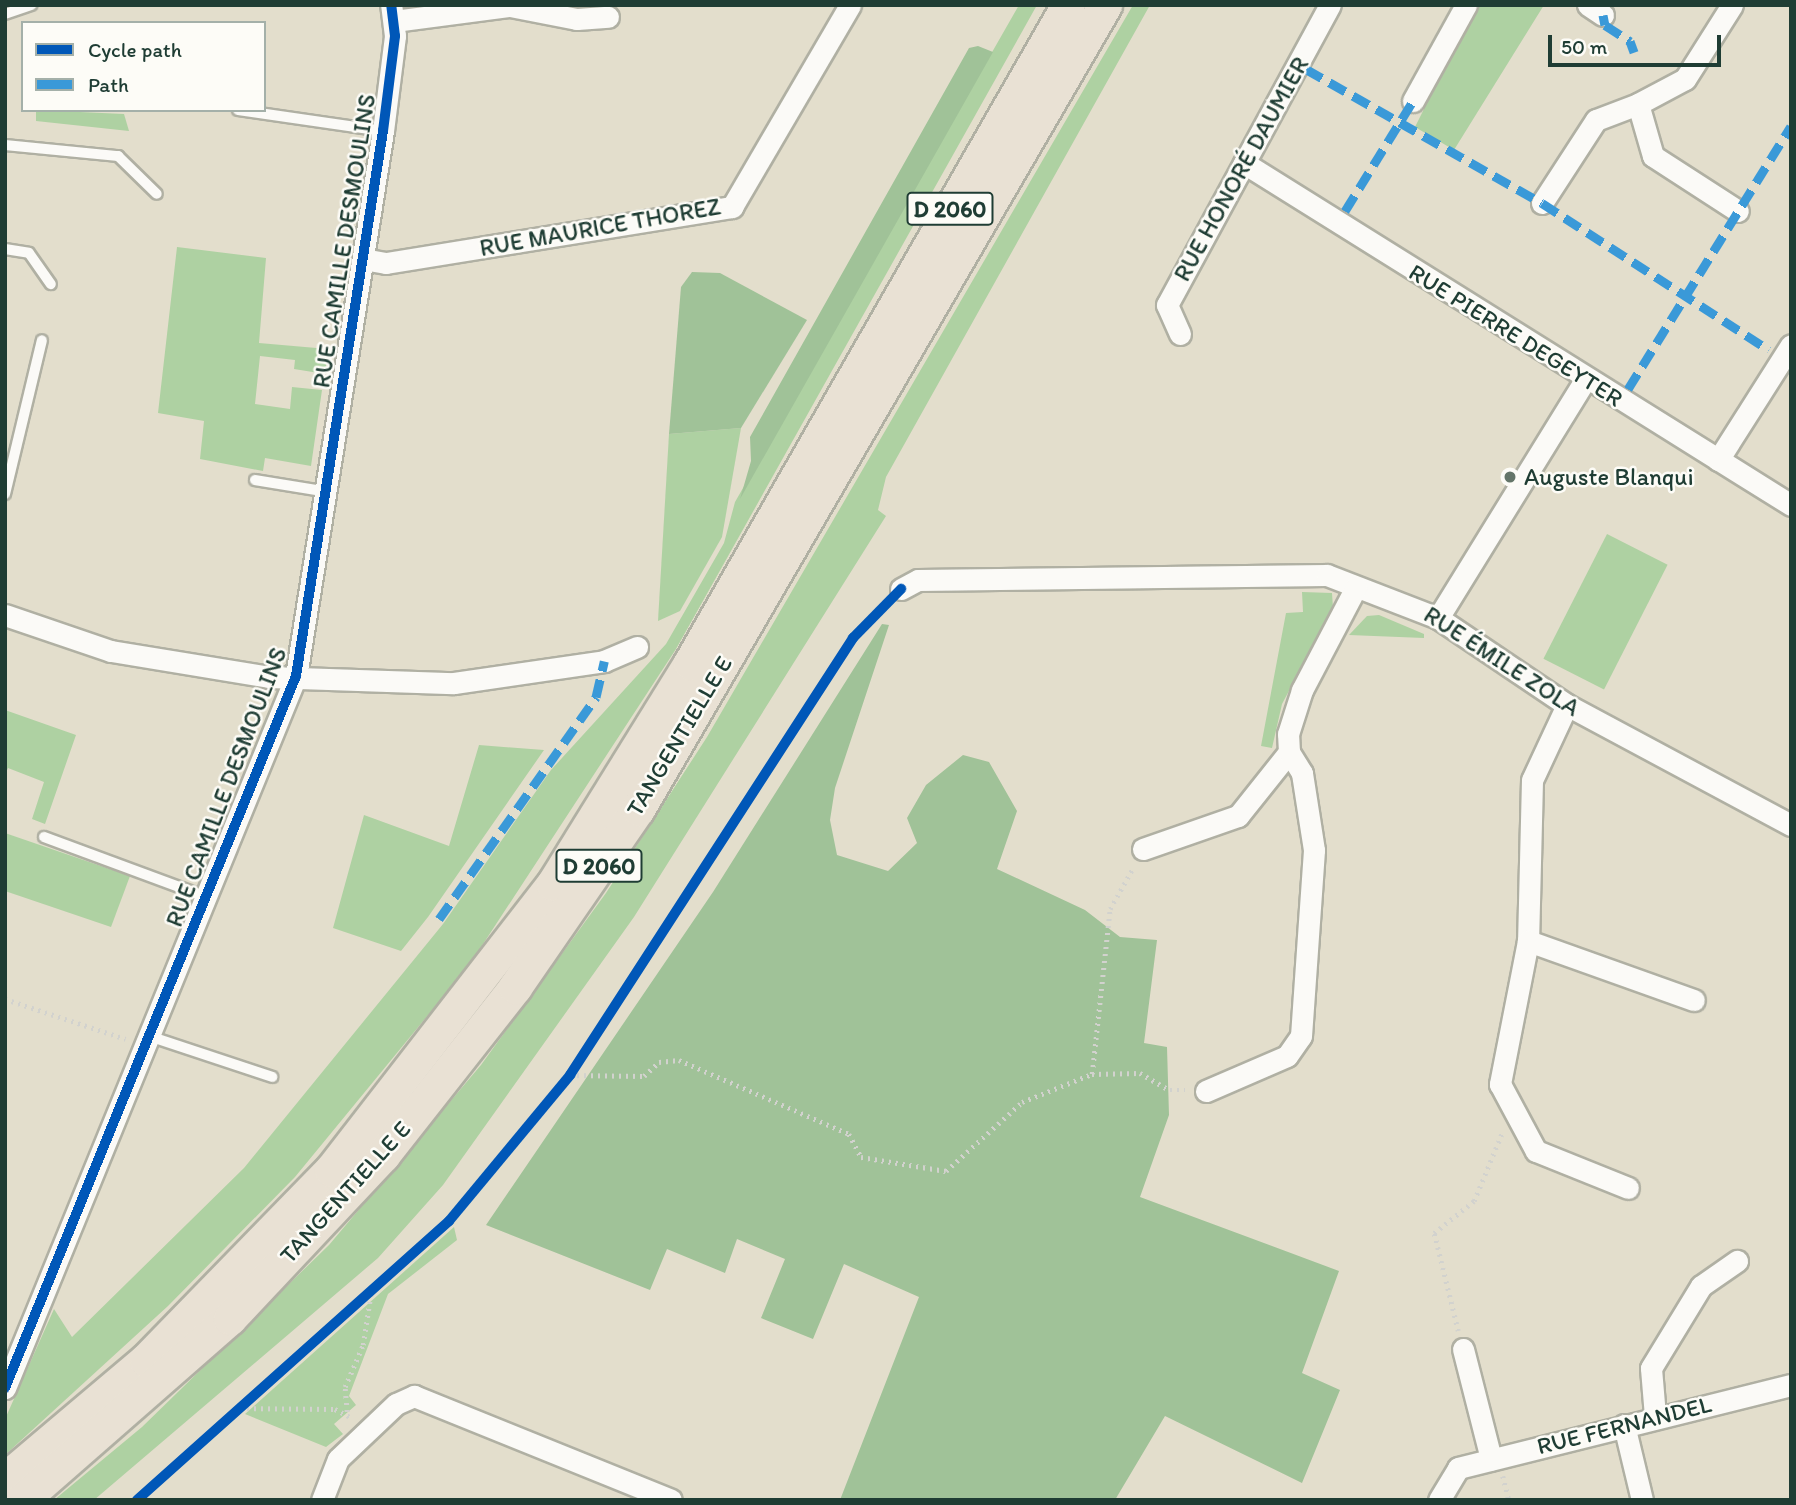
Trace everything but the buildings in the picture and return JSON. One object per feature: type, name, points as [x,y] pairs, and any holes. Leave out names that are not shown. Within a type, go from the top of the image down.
[{"type":"main road","points":[[1008,108],[1062,5]]},
{"type":"main road","name":"D 2060","points":[[1008,108],[1068,5]]},
{"type":"main road","name":"TANGENTIELLE E","points":[[22,1500],[230,1318],[383,1155],[515,986],[638,809],[1105,5]]},
{"type":"main road","name":"TANGENTIELLE E","points":[[5,1479],[146,1360],[245,1263],[331,1170],[476,991],[609,798],[1008,108]]},
{"type":"street","name":"RUE MAURICE THOREZ","points":[[363,259],[386,263],[732,206],[850,5]]},
{"type":"street","name":"RUE HONORÉ DAUMIER","points":[[1180,334],[1167,305],[1330,5]]},
{"type":"street","points":[[1413,101],[1466,5]]},
{"type":"street","points":[[1542,203],[1596,120],[1638,104],[1685,79],[1732,5]]},
{"type":"street","name":"RUE CAMILLE DESMOULINS","points":[[5,1388],[143,1039],[206,897],[296,676],[328,492],[383,131],[393,13],[510,6],[577,19],[608,17]]},
{"type":"street","points":[[1638,104],[1653,156],[1738,211]]},
{"type":"street","name":"RUE PIERRE DEGEYTER","points":[[1244,163],[1585,380],[1791,505]]},
{"type":"street","points":[[1718,460],[1791,345]]},
{"type":"street","points":[[1438,618],[1585,380]]},
{"type":"street","name":"RUE ÉMILE ZOLA","points":[[901,589],[918,580],[1296,572],[1356,587],[1438,618],[1567,705],[1791,825]]},
{"type":"street","points":[[1206,1091],[1287,1056],[1301,1036],[1314,850],[1302,773],[1289,752],[1291,716],[1356,587]]},
{"type":"street","points":[[5,615],[111,651],[296,676],[481,680],[604,661],[637,647]]},
{"type":"street","points":[[1567,705],[1532,780],[1528,941],[1500,1084],[1536,1151],[1628,1188]]},
{"type":"street","points":[[1143,849],[1238,816],[1289,752]]},
{"type":"street","points":[[1528,941],[1694,1000]]},
{"type":"street","points":[[1655,1416],[1651,1368],[1701,1286],[1737,1261]]},
{"type":"street","points":[[1463,1349],[1490,1459]]},
{"type":"street","name":"RUE FERNANDEL","points":[[1439,1500],[1458,1468],[1655,1416],[1791,1385]]},
{"type":"street","points":[[321,1500],[338,1460],[396,1404],[414,1396],[671,1500]]},
{"type":"street","points":[[1624,1425],[1642,1500]]},
{"type":"lane","points":[[5,14],[31,5]]},
{"type":"lane","points":[[252,112],[383,131]]},
{"type":"lane","points":[[5,145],[118,156],[157,194]]},
{"type":"lane","points":[[5,249],[29,253],[51,284]]},
{"type":"lane","points":[[5,494],[42,340]]},
{"type":"lane","points":[[255,480],[328,492]]},
{"type":"lane","points":[[44,837],[206,897]]},
{"type":"lane","points":[[143,1039],[272,1077]]},
{"type":"path","points":[[1092,1074],[1110,909],[1143,849]]},
{"type":"path","points":[[5,999],[143,1039]]},
{"type":"path","points":[[569,1075],[644,1076],[659,1062],[679,1060],[849,1134],[861,1157],[946,1171],[1022,1102],[1092,1074],[1140,1073],[1170,1090]]},
{"type":"path","points":[[1463,1349],[1434,1233],[1474,1200],[1492,1147]]},
{"type":"path","points":[[240,1408],[347,1412],[345,1387],[363,1345],[370,1293]]},
{"type":"green space","points":[[1019,5],[1037,5],[676,649],[470,964],[295,1177],[168,1306],[5,1455],[5,1419],[54,1309],[72,1337],[244,1168],[443,924],[551,770],[666,644],[724,543],[735,502]]},
{"type":"green space","points":[[1133,5],[1150,5],[886,477],[878,510],[886,516],[634,917],[443,1185],[378,1258],[94,1500],[54,1500],[142,1427],[329,1245],[481,1065],[606,893],[707,737]]},
{"type":"green space","points":[[1472,5],[1544,5],[1454,150],[1415,127],[1424,109],[1416,104]]},
{"type":"green space","points":[[978,46],[993,52],[740,499],[751,461],[750,437],[969,48]]},
{"type":"green space","points":[[36,112],[124,114],[129,131],[36,121]]},
{"type":"green space","points":[[177,247],[266,258],[259,343],[328,349],[325,374],[294,369],[295,360],[260,356],[255,404],[290,409],[292,387],[322,390],[311,466],[265,458],[263,471],[200,459],[204,421],[158,413]]},
{"type":"green space","points":[[692,272],[720,273],[807,320],[741,428],[669,434],[681,287]]},
{"type":"green space","points":[[741,428],[722,537],[680,611],[658,621],[669,434]]},
{"type":"green space","points":[[1607,534],[1668,565],[1604,690],[1543,659]]},
{"type":"green space","points":[[1302,592],[1332,593],[1333,608],[1282,704],[1272,748],[1261,746],[1286,613],[1303,612]]},
{"type":"green space","points":[[1379,615],[1424,634],[1424,638],[1349,635],[1367,616]]},
{"type":"green space","points":[[882,624],[889,625],[835,788],[830,820],[837,855],[888,871],[917,843],[907,818],[926,785],[963,755],[989,762],[1017,811],[997,869],[1085,910],[1120,937],[1157,940],[1144,1043],[1167,1047],[1169,1115],[1140,1197],[1339,1271],[1302,1373],[1340,1390],[1302,1483],[1165,1416],[1115,1500],[840,1500],[919,1297],[844,1264],[813,1339],[761,1318],[785,1259],[737,1239],[725,1273],[667,1249],[650,1290],[486,1225],[713,892]]},
{"type":"green space","points":[[5,710],[76,735],[45,824],[32,819],[44,782],[8,768],[5,775]]},
{"type":"green space","points":[[479,745],[544,750],[428,917],[401,951],[333,928],[364,815],[449,846]]},
{"type":"green space","points":[[5,833],[130,876],[111,927],[5,891]]},
{"type":"green space","points":[[454,1227],[457,1240],[388,1294],[349,1396],[356,1405],[334,1424],[343,1434],[326,1447],[245,1414]]},
{"type":"marked path","points":[[1603,15],[1605,25],[1630,41],[1634,52]]},
{"type":"marked path","points":[[1306,69],[1542,203],[1769,350]]},
{"type":"marked path","points":[[1345,211],[1413,101]]},
{"type":"marked path","points":[[1628,389],[1791,126]]},
{"type":"marked path","points":[[439,919],[596,697],[604,661]]},
{"type":"cycle path","points":[[5,1388],[296,676],[383,131],[395,36],[391,5]]},
{"type":"cycle path","points":[[137,1500],[449,1221],[570,1075],[853,638],[901,589]]},
{"type":"place","name":"Auguste Blanqui","points":[[1510,477]]}]
